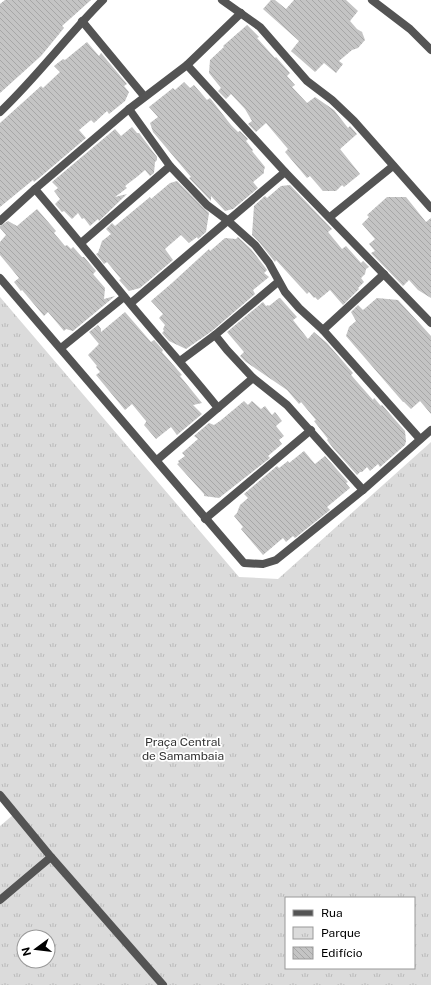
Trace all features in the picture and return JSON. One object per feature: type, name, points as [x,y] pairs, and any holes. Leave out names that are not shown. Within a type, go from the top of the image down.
[{"type":"street","points":[[0,112],[103,0]]},
{"type":"street","points":[[222,0],[260,27],[307,81],[332,100],[354,120],[431,208]]},
{"type":"street","points":[[372,0],[410,29],[431,50]]},
{"type":"street","points":[[0,221],[144,96],[186,65],[241,14]]},
{"type":"street","points":[[82,22],[144,96]]},
{"type":"street","points":[[186,65],[285,172],[431,323]]},
{"type":"street","points":[[129,109],[170,166],[207,206],[227,220],[255,245],[269,263],[278,282],[285,292],[299,308],[323,330],[420,439]]},
{"type":"street","points":[[81,243],[170,166]]},
{"type":"street","points":[[330,217],[394,166]]},
{"type":"street","points":[[131,303],[285,172]]},
{"type":"street","points":[[35,190],[218,408]]},
{"type":"street","points":[[323,330],[384,274]]},
{"type":"street","points":[[0,278],[244,563],[263,564],[276,560],[363,490],[431,430]]},
{"type":"street","points":[[180,361],[215,335],[278,282]]},
{"type":"street","points":[[61,348],[124,297]]},
{"type":"street","points":[[215,335],[253,378],[287,405],[311,430],[363,490]]},
{"type":"street","points":[[157,460],[253,378]]},
{"type":"street","points":[[205,519],[311,430]]},
{"type":"street","points":[[0,797],[163,985]]},
{"type":"street","points":[[0,900],[52,857]]},
{"type":"green space","name":"Praça Central de Samambaia","points":[[0,297],[239,577],[278,579],[431,442],[431,985],[0,985],[0,826],[13,815],[0,799]]},
{"type":"building","points":[[5,0],[91,0],[62,26],[64,28],[41,56],[0,93],[0,4]]},
{"type":"building","points":[[271,0],[275,0],[286,9],[294,0],[346,0],[358,11],[350,21],[362,32],[365,40],[358,48],[352,50],[339,61],[343,64],[336,73],[324,63],[315,72],[291,51],[299,41],[263,9]]},
{"type":"building","points":[[247,25],[259,37],[257,38],[290,73],[287,76],[295,85],[292,87],[307,103],[315,97],[334,110],[348,128],[350,126],[357,134],[340,149],[360,174],[344,187],[342,185],[336,191],[323,191],[310,176],[307,178],[285,152],[288,149],[266,123],[256,132],[248,124],[252,121],[245,109],[231,94],[226,99],[218,91],[221,88],[209,73],[210,60],[224,47],[223,46]]},
{"type":"building","points":[[87,42],[99,56],[101,53],[127,84],[124,86],[129,92],[125,101],[109,114],[107,111],[94,123],[91,120],[79,130],[86,138],[39,178],[34,182],[33,180],[0,207],[0,123],[41,86],[43,88],[60,72],[54,66],[63,59],[65,60]]},
{"type":"building","points":[[184,82],[190,88],[194,85],[207,100],[210,98],[231,125],[248,139],[246,141],[253,150],[252,151],[265,167],[264,173],[253,182],[258,188],[233,209],[225,211],[211,196],[211,201],[189,178],[191,177],[153,132],[150,123],[158,117],[149,107],[173,88],[175,90]]},
{"type":"building","points":[[132,127],[137,133],[139,133],[157,157],[154,173],[150,176],[145,170],[125,186],[127,188],[115,197],[127,194],[99,221],[98,219],[90,226],[78,213],[72,219],[64,211],[62,212],[55,204],[60,199],[54,191],[58,188],[52,182],[115,129],[121,136]]},
{"type":"building","points":[[177,181],[209,213],[206,232],[198,239],[197,237],[189,243],[181,235],[165,249],[173,260],[140,288],[129,291],[119,280],[121,279],[107,262],[104,264],[96,254],[98,253],[102,241],[111,234],[106,229],[112,223],[115,226],[150,197],[151,199],[170,183]]},
{"type":"building","points":[[290,185],[332,229],[328,232],[342,249],[346,246],[361,263],[363,261],[369,267],[366,269],[365,274],[361,278],[364,282],[343,305],[330,290],[318,300],[309,292],[307,294],[276,260],[275,262],[252,235],[254,206],[265,196],[267,198],[281,186]]},
{"type":"building","points":[[387,197],[406,197],[426,222],[431,218],[431,298],[418,290],[409,280],[403,286],[371,253],[375,251],[369,244],[375,239],[362,224],[369,217],[367,215]]},
{"type":"building","points":[[37,209],[56,231],[54,233],[65,246],[67,245],[71,249],[73,247],[96,271],[93,274],[105,288],[104,299],[115,296],[73,331],[66,329],[64,331],[48,312],[44,316],[14,282],[19,278],[0,255],[0,242],[6,235],[0,226],[8,221],[17,226]]},
{"type":"building","points":[[238,237],[251,249],[267,270],[264,273],[269,277],[253,290],[255,294],[212,331],[186,349],[169,341],[162,333],[165,325],[159,318],[163,314],[151,301],[209,249],[210,251],[225,238],[236,239]]},
{"type":"building","points":[[279,298],[297,317],[293,320],[308,339],[314,332],[327,343],[353,373],[351,375],[373,400],[374,398],[381,406],[382,405],[405,431],[405,445],[380,467],[378,464],[370,471],[367,467],[357,475],[333,448],[314,421],[316,420],[301,402],[299,404],[287,390],[246,362],[240,356],[244,352],[227,332],[263,302],[266,306],[269,306]]},
{"type":"building","points":[[377,298],[398,300],[431,336],[431,414],[420,401],[411,409],[403,402],[346,336],[349,327],[356,321],[351,312],[358,305],[363,310]]},
{"type":"building","points":[[125,312],[151,342],[154,340],[163,350],[162,352],[182,375],[180,376],[202,403],[193,405],[202,414],[177,435],[171,427],[156,439],[144,425],[146,421],[132,404],[125,410],[96,375],[100,372],[88,355],[99,344],[89,332],[98,325],[101,332]]},
{"type":"building","points":[[244,401],[248,405],[252,401],[261,409],[265,406],[272,415],[275,412],[282,421],[276,426],[284,436],[279,440],[282,444],[268,456],[270,458],[219,498],[204,496],[204,494],[177,464],[179,463],[178,461],[185,456],[182,453],[198,439],[194,436],[209,423],[214,425],[220,421]]},
{"type":"building","points":[[304,451],[315,464],[325,456],[348,482],[346,483],[350,488],[327,507],[330,510],[295,538],[293,536],[286,542],[283,538],[263,555],[241,529],[243,527],[234,516],[240,505],[248,498],[244,494],[277,466],[279,468],[288,461],[289,463]]}]
